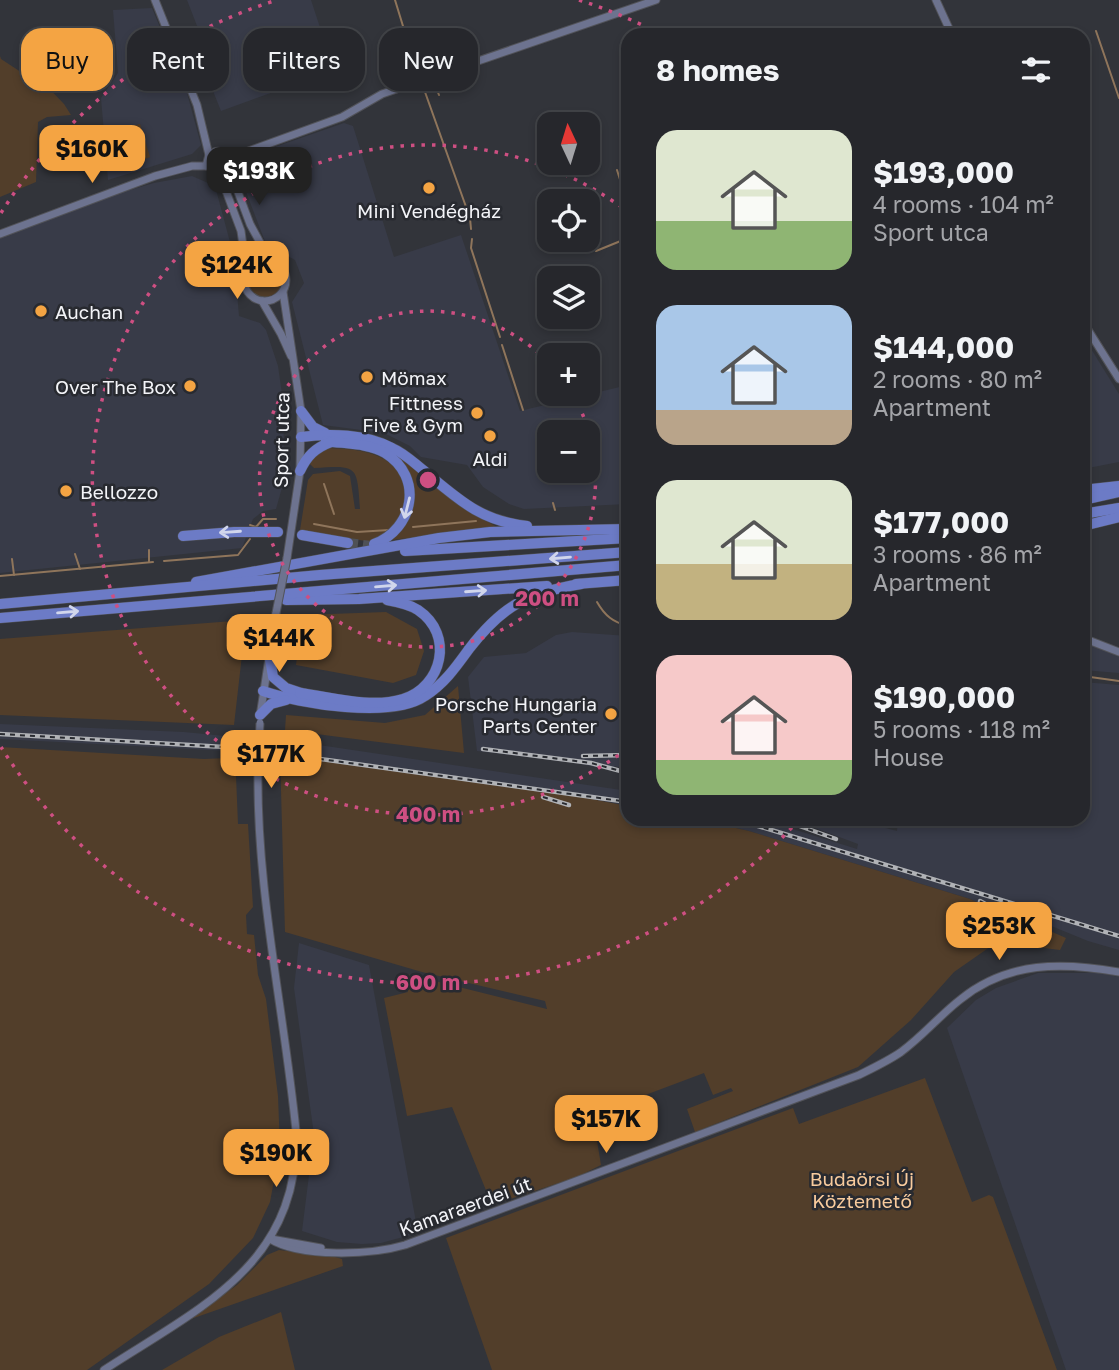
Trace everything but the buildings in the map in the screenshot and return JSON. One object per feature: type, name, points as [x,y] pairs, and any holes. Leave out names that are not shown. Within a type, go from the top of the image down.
[{"type":"highway","points":[[148,592],[384,540],[400,527],[408,508],[409,486],[400,466],[381,451],[335,439],[316,429],[301,411]]},
{"type":"highway","points":[[301,437],[368,439],[393,448],[469,508],[485,516],[513,524],[558,530]]},
{"type":"highway","points":[[300,471],[310,454],[335,439]]},
{"type":"highway","points":[[1090,489],[1119,485]]},
{"type":"highway","points":[[1090,498],[1119,492]]},
{"type":"highway","points":[[1090,513],[1119,508]]},
{"type":"highway","points":[[1090,524],[1119,517]]},
{"type":"highway","points":[[302,535],[349,548],[465,535],[621,529]]},
{"type":"highway","points":[[183,536],[278,532]]},
{"type":"highway","points":[[405,551],[621,538]]},
{"type":"highway","points":[[0,604],[320,575],[621,553]]},
{"type":"highway","points":[[0,618],[621,566]]},
{"type":"highway","points":[[269,596],[284,600],[359,598],[621,580]]},
{"type":"highway","points":[[263,691],[359,708],[391,709],[412,703],[443,682],[483,630],[505,611],[536,593],[581,584]]},
{"type":"highway","points":[[260,719],[276,702],[297,696],[391,702],[419,692],[432,678],[439,666],[440,643],[424,614],[400,603],[359,598]]},
{"type":"highway","points":[[269,653],[273,677],[297,696]]},
{"type":"street","points":[[155,0],[190,82],[204,127],[209,155],[206,166]]},
{"type":"street","points":[[220,175],[235,156],[342,117],[382,94],[656,0]]},
{"type":"street","points":[[936,0],[950,28]]},
{"type":"street","points":[[204,127],[218,151]]},
{"type":"street","points":[[209,155],[218,151],[225,153],[250,224],[269,259]]},
{"type":"street","points":[[0,234],[155,176],[192,166],[206,166],[212,173],[220,175]]},
{"type":"street","points":[[220,175],[241,231],[246,268],[243,277],[245,289],[250,296],[262,301],[272,300],[283,292],[286,279],[284,270],[278,263],[269,259],[255,261],[246,268]]},
{"type":"street","name":"Sport utca","points":[[104,1370],[210,1301],[250,1264],[281,1222],[293,1175],[296,1130],[258,844],[258,767],[263,691],[300,471],[301,411],[283,292]]},
{"type":"street","name":"Sport utca","points":[[262,301],[295,365]]},
{"type":"street","points":[[1090,333],[1119,379]]},
{"type":"street","points":[[1090,641],[1119,652]]},
{"type":"street","name":"Kamaraerdei út","points":[[270,1239],[280,1245],[338,1252],[379,1252],[425,1238],[874,1067],[902,1051],[972,990],[1004,975],[1022,969],[1057,965],[1119,972]]},
{"type":"street","points":[[281,1222],[285,1235],[298,1242]]},
{"type":"street","name":"Kamaraerdei út","points":[[270,1239],[298,1242],[338,1252]]},
{"type":"shaded area","points":[[187,0],[311,0],[320,28],[243,28],[243,91],[276,91],[221,111],[213,91],[229,91],[229,28],[198,28]]},
{"type":"shaded area","points":[[152,8],[160,28],[127,28],[127,91],[186,91],[201,145],[192,154],[108,180],[101,98],[106,91],[113,91],[113,80],[118,73],[113,10]]},
{"type":"shaded area","points":[[344,123],[353,126],[394,257],[461,235],[520,411],[541,406],[600,406],[600,392],[621,387],[621,504],[524,509],[509,504],[483,487],[467,465],[421,457],[410,446],[384,433],[323,425],[292,302],[304,283],[295,260],[266,244],[243,184],[246,157]]},
{"type":"shaded area","points":[[192,176],[215,186],[234,257],[239,316],[260,323],[266,330],[278,366],[284,408],[283,484],[276,509],[263,511],[253,519],[242,548],[0,573],[0,236],[109,196]]},
{"type":"shaded area","points":[[1090,347],[1119,394],[1119,462],[1090,468]]},
{"type":"shaded area","points":[[572,632],[621,636],[621,768],[615,766],[614,771],[576,763],[477,751],[468,677],[484,657],[526,653],[556,635]]},
{"type":"shaded area","points":[[1090,645],[1119,657],[1119,673],[1090,671]]},
{"type":"shaded area","points":[[1090,683],[1119,685],[1119,950],[1088,941],[1017,912],[1015,922],[970,899],[727,826],[783,826],[857,849],[858,844],[810,826],[878,826],[897,831],[897,826],[1090,826]]},
{"type":"shaded area","points":[[0,724],[184,732],[319,745],[621,790],[621,805],[575,796],[250,752],[0,739]]},
{"type":"shaded area","points":[[299,943],[369,965],[418,1233],[381,1243],[362,1244],[337,1242],[302,1231],[314,1135],[294,988]]},
{"type":"shaded area","points":[[1038,973],[1099,973],[1119,977],[1119,1370],[1066,1370],[947,1028],[976,1000],[996,988]]},
{"type":"green space","points":[[0,56],[21,72],[21,91],[52,91],[71,115],[47,117],[38,122],[36,182],[0,197]]},
{"type":"green space","points":[[140,124],[150,157],[131,164],[121,129]]},
{"type":"green space","points":[[265,263],[277,268],[282,280],[277,292],[265,297],[253,292],[248,280],[253,268]]},
{"type":"green space","points":[[337,438],[397,453],[468,511],[497,527],[392,540],[408,522],[413,501],[397,458]]},
{"type":"green space","points":[[328,448],[375,455],[394,466],[406,491],[403,511],[396,527],[371,542],[300,530],[308,480],[313,474],[340,471],[350,476],[355,509],[360,509],[358,484],[352,471],[339,467],[314,468],[310,464],[312,457]]},
{"type":"green space","points":[[386,612],[417,629],[424,651],[416,675],[393,683],[296,665],[302,615]]},
{"type":"green space","points":[[246,620],[234,725],[0,715],[0,639]]},
{"type":"green space","points":[[458,686],[464,753],[285,730],[286,715],[385,723],[425,715]]},
{"type":"green space","points":[[0,747],[204,759],[229,758],[241,761],[241,771],[236,776],[238,824],[248,824],[253,907],[246,915],[247,934],[254,935],[258,975],[266,999],[278,1096],[280,1148],[270,1202],[253,1238],[209,1284],[87,1370],[0,1370]]},
{"type":"green space","points":[[280,755],[621,805],[621,826],[727,826],[749,831],[970,899],[1014,921],[1016,916],[1066,938],[1060,950],[997,942],[954,972],[911,1020],[858,1067],[695,1132],[687,1109],[733,1091],[731,1088],[713,1095],[704,1073],[632,1100],[633,1108],[630,1110],[637,1122],[615,1132],[605,1113],[593,1116],[601,1165],[577,1177],[492,1205],[452,1107],[407,1116],[384,998],[408,992],[403,973],[547,1009],[545,1001],[422,972],[285,932]]},
{"type":"green space","name":"Budaörsi Új Köztemető","points":[[925,1078],[972,1202],[989,1195],[993,1197],[1057,1370],[492,1370],[446,1238],[793,1108],[799,1124]]},
{"type":"green space","points":[[279,1250],[335,1257],[342,1259],[343,1266],[191,1319],[237,1285],[267,1255]]},
{"type":"green space","points":[[281,1312],[295,1370],[162,1370],[219,1337]]},
{"type":"waterway","points":[[395,0],[404,28]]},
{"type":"waterway","points":[[1096,31],[1119,98]]},
{"type":"waterway","points":[[437,91],[439,95]]},
{"type":"waterway","points":[[425,92],[470,218],[471,229]]},
{"type":"waterway","points":[[617,170],[621,183]]},
{"type":"waterway","points":[[472,239],[471,248],[500,337]]},
{"type":"waterway","points":[[600,249],[621,241]]},
{"type":"waterway","points":[[502,345],[523,410]]},
{"type":"waterway","points":[[324,484],[334,514]]},
{"type":"waterway","points":[[553,503],[555,510]]},
{"type":"waterway","points":[[250,525],[256,527],[263,519],[276,519]]},
{"type":"waterway","points":[[413,527],[476,521]]},
{"type":"waterway","points":[[314,524],[357,532],[389,530]]},
{"type":"waterway","points":[[164,561],[238,555],[250,539]]},
{"type":"waterway","points":[[149,550],[149,562]]},
{"type":"waterway","points":[[75,554],[80,569]]},
{"type":"waterway","points":[[12,559],[14,575]]},
{"type":"waterway","points":[[0,576],[153,562]]},
{"type":"waterway","points":[[597,602],[610,618],[621,624]]},
{"type":"waterway","points":[[1090,677],[1119,681]]},
{"type":"tunnel","points":[[348,543],[380,547]]},
{"type":"railway","points":[[0,734],[242,748],[621,801]]},
{"type":"railway","points":[[483,749],[591,763],[621,771]]},
{"type":"railway","points":[[583,756],[621,755]]},
{"type":"railway","points":[[543,797],[569,805]]},
{"type":"railway","points":[[758,826],[1119,936]]},
{"type":"railway","points":[[800,826],[836,839]]},
{"type":"railway","points":[[980,901],[1014,920]]},
{"type":"place","name":"Mini Vendégház","points":[[429,188]]},
{"type":"place","name":"Auchan","points":[[41,311]]},
{"type":"place","name":"Mömax","points":[[367,377]]},
{"type":"place","name":"Over The Box","points":[[190,386]]},
{"type":"place","name":"Fittness Five & Gym","points":[[477,413]]},
{"type":"place","name":"Aldi","points":[[490,436]]},
{"type":"place","name":"Bellozzo","points":[[66,491]]},
{"type":"place","name":"Porsche Hungaria Parts Center","points":[[611,714]]}]
